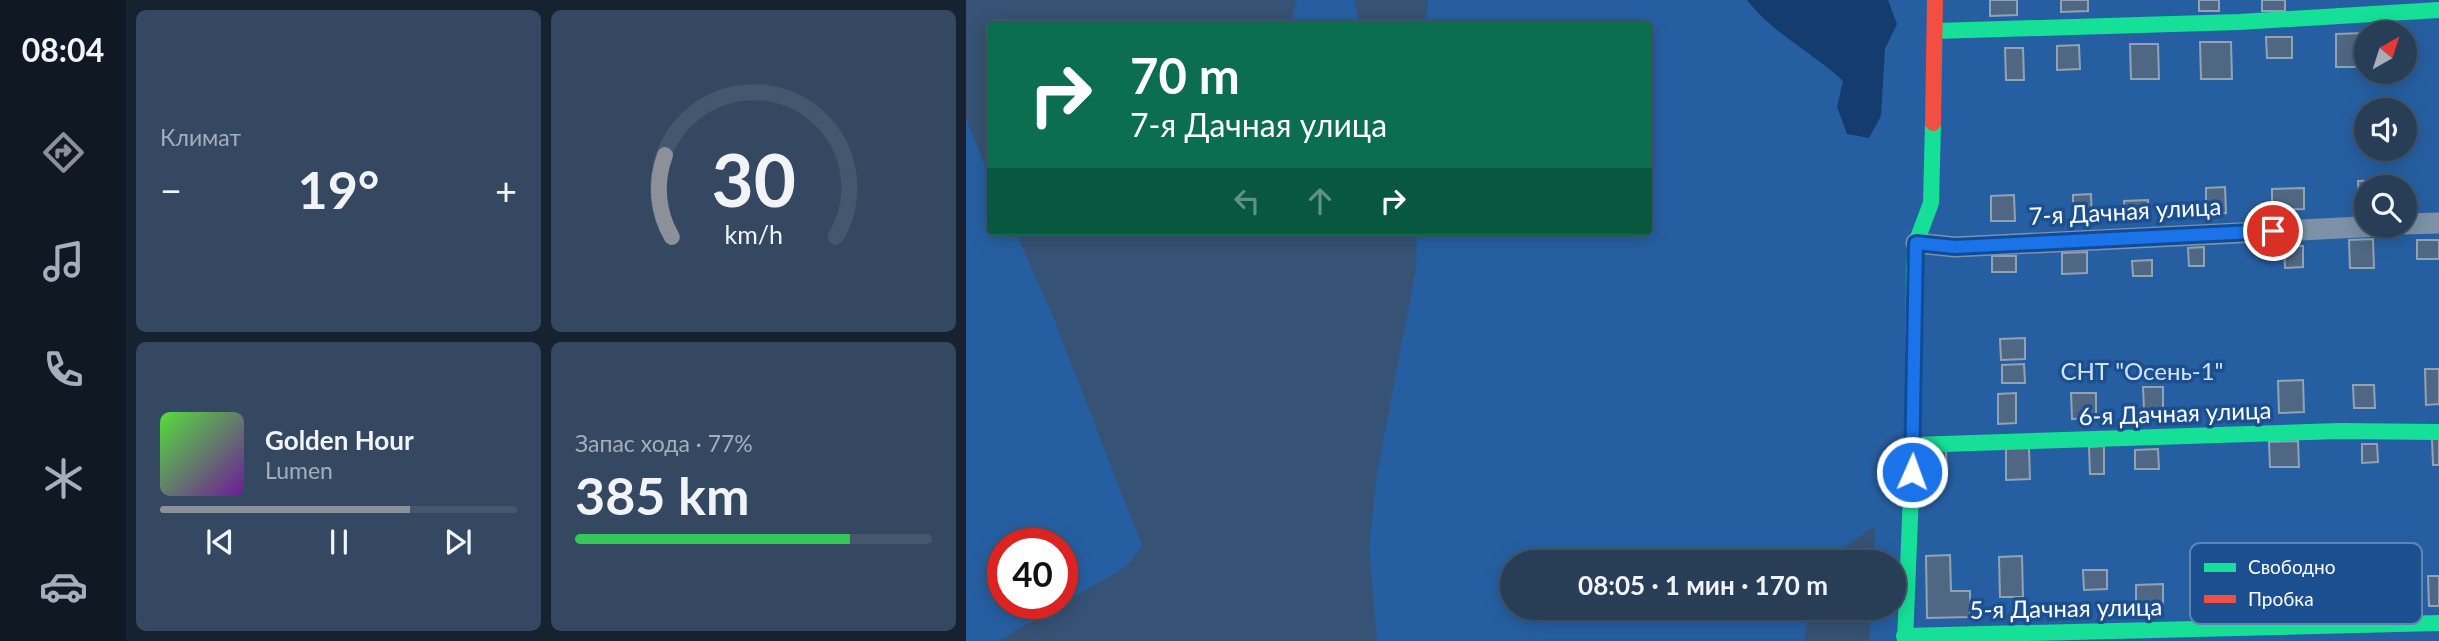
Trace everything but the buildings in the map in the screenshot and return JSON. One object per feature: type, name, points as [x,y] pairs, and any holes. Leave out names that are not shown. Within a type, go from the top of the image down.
[{"type":"street","points":[[1905,638],[1913,445],[1916,243],[1931,204],[1935,0]]},
{"type":"street","points":[[1936,31],[2239,22],[2439,10]]},
{"type":"street","points":[[2417,224],[2439,223]]},
{"type":"street","name":"7-я Дачная улица","points":[[1916,243],[1955,247],[2354,227]]},
{"type":"street","name":"6-я Дачная улица","points":[[1913,445],[2340,431],[2439,432]]},
{"type":"street","name":"5-я Дачная улица","points":[[1905,638],[2403,624]]},
{"type":"green space","points":[[1297,0],[1354,0],[1359,21],[1294,21],[1292,16]]},
{"type":"green space","name":"СНТ \"Осень-1\"","points":[[1428,0],[1747,0],[1844,81],[1865,0],[2439,0],[2439,641],[1869,641],[1870,620],[1906,620],[1906,550],[1874,550],[1875,526],[1840,550],[1500,550],[1500,620],[1808,620],[1804,641],[1377,641],[1369,549],[1377,474],[1416,268],[1417,235],[1652,235],[1652,21],[1426,21]]},
{"type":"green space","points":[[966,119],[987,170],[987,235],[1017,235],[1052,314],[1142,546],[1126,567],[1078,595],[1078,528],[987,528],[987,619],[1036,619],[998,641],[966,641]]},
{"type":"shaded area","points":[[1747,0],[1888,0],[1897,24],[1885,49],[1881,116],[1869,138],[1847,134],[1837,107],[1843,81],[1769,23]]},
{"type":"traffic: fast","points":[[1936,31],[2239,22],[2439,10]]},
{"type":"traffic: fast","points":[[1905,641],[1913,445],[1914,269],[1916,243],[1931,203],[1933,123]]},
{"type":"traffic: fast","points":[[1913,445],[2340,431],[2439,432]]},
{"type":"traffic: fast","points":[[2422,623],[2439,623]]},
{"type":"traffic: fast","points":[[1904,636],[2398,624]]},
{"type":"traffic: jam","points":[[1933,123],[1935,0]]},
{"type":"route","points":[[1912,472],[1916,243],[1955,247],[2273,231]]}]
